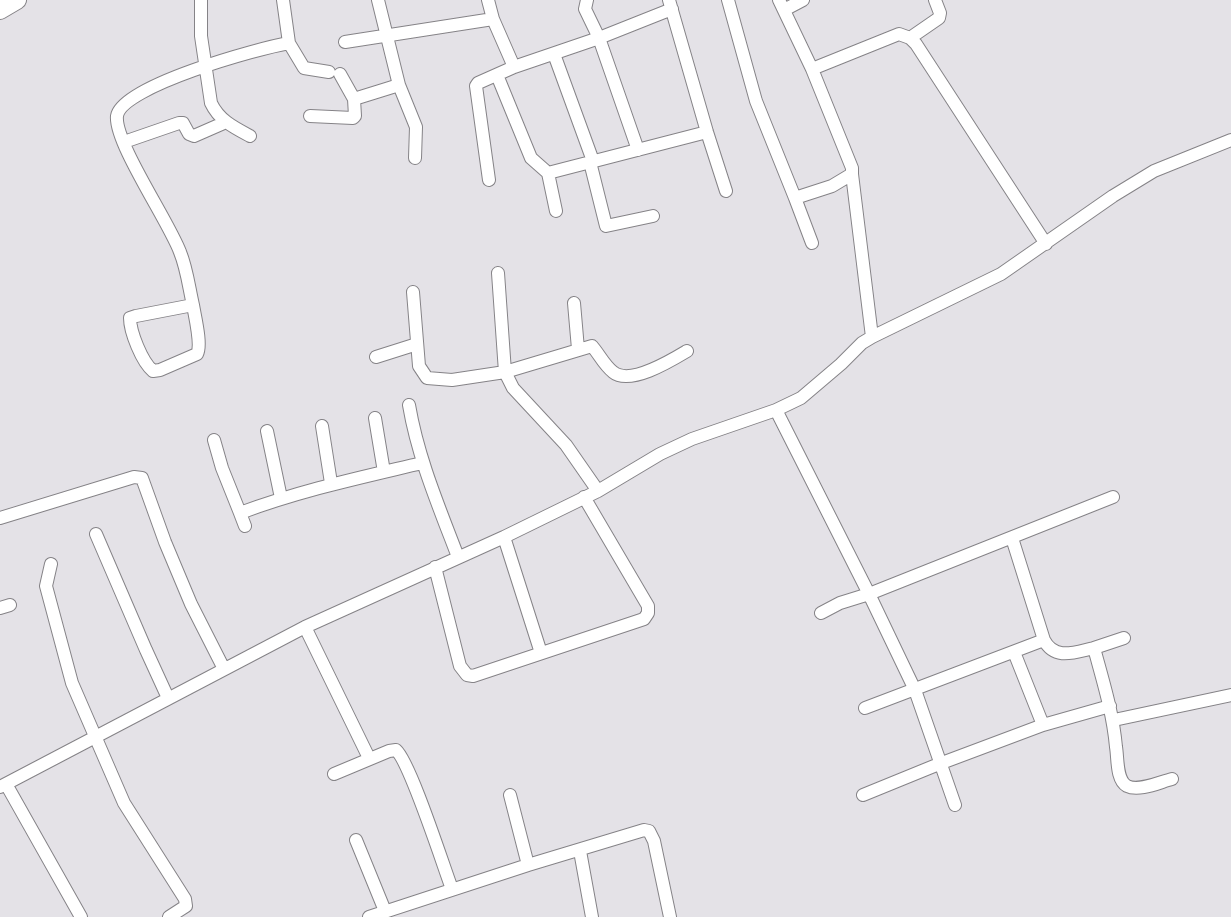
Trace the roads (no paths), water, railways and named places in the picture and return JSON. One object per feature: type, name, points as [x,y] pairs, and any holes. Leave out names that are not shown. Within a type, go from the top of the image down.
[{"type":"highway","points":[[0,10],[17,0]]},
{"type":"street","points":[[201,0],[201,36],[211,103],[226,122],[250,136]]},
{"type":"street","points":[[284,0],[289,42],[304,68],[334,73],[354,99],[355,116],[353,118],[310,116]]},
{"type":"street","points":[[378,0],[399,85],[416,127],[415,158]]},
{"type":"street","points":[[488,0],[493,20],[514,67]]},
{"type":"street","points":[[587,0],[585,9],[599,38],[638,150]]},
{"type":"street","points":[[728,0],[756,101],[812,243]]},
{"type":"street","points":[[803,0],[781,5],[812,69],[851,165],[872,337]]},
{"type":"street","points":[[910,38],[939,18],[940,13],[935,0]]},
{"type":"street","points":[[489,180],[476,86],[478,83],[514,67],[599,38],[670,4],[706,132],[726,191]]},
{"type":"street","points":[[345,42],[493,20]]},
{"type":"street","points":[[812,69],[899,34],[910,38],[1047,244]]},
{"type":"street","points":[[193,305],[130,318],[131,328],[146,365],[153,371],[199,352],[193,305],[181,254],[124,142],[118,126],[118,112],[122,105],[134,96],[206,64],[289,42]]},
{"type":"street","points":[[554,54],[591,161],[606,226],[653,216]]},
{"type":"street","points":[[497,75],[531,158],[548,173],[556,211]]},
{"type":"street","points":[[354,99],[399,85]]},
{"type":"street","points":[[124,142],[179,123],[183,123],[189,134],[194,136],[226,122]]},
{"type":"street","points":[[548,173],[706,132]]},
{"type":"street","points":[[81,917],[3,785],[305,627],[504,537],[598,491],[660,454],[692,439],[776,411],[801,398],[862,343],[872,337],[1001,274],[1113,196],[1154,171],[1231,140]]},
{"type":"street","points":[[795,198],[832,186],[852,174]]},
{"type":"street","points":[[498,273],[505,372],[513,388],[566,445],[598,491]]},
{"type":"street","points":[[413,292],[419,366],[428,378],[452,380],[505,372],[592,345],[614,374],[622,377],[664,365],[687,351]]},
{"type":"street","points":[[574,303],[578,349]]},
{"type":"street","points":[[376,357],[417,344]]},
{"type":"street","points":[[409,405],[422,463],[458,557]]},
{"type":"street","points":[[776,411],[915,690],[955,805]]},
{"type":"street","points":[[375,418],[384,472]]},
{"type":"street","points":[[322,426],[331,483]]},
{"type":"street","points":[[267,431],[281,498]]},
{"type":"street","points":[[214,440],[222,468],[245,526]]},
{"type":"street","points":[[240,513],[331,483],[422,463]]},
{"type":"street","points":[[0,518],[134,477],[142,478],[191,604],[224,669]]},
{"type":"street","points":[[435,567],[460,666],[467,675],[473,676],[644,619],[648,613],[648,606],[584,497]]},
{"type":"street","points":[[821,613],[840,603],[869,594],[1113,497]]},
{"type":"street","points":[[96,534],[168,698]]},
{"type":"street","points":[[504,537],[541,653]]},
{"type":"street","points":[[1012,538],[1044,640],[1049,648],[1058,653],[1070,653],[1124,638]]},
{"type":"street","points":[[51,564],[46,586],[70,679],[124,802],[185,899],[186,906],[169,917]]},
{"type":"street","points":[[305,627],[369,758]]},
{"type":"street","points":[[865,708],[1044,640]]},
{"type":"street","points":[[1094,648],[1114,720],[1119,775],[1125,785],[1138,788],[1172,779]]},
{"type":"street","points":[[1014,652],[1043,725]]},
{"type":"street","points":[[1114,720],[1231,694]]},
{"type":"street","points":[[863,795],[1043,725],[1110,706]]},
{"type":"street","points":[[334,774],[392,750],[399,753],[410,775],[452,889]]},
{"type":"street","points":[[510,795],[528,865]]},
{"type":"street","points":[[369,917],[644,830],[649,831],[654,841],[670,917]]},
{"type":"street","points":[[356,840],[385,911]]},
{"type":"street","points":[[580,851],[592,917]]}]
